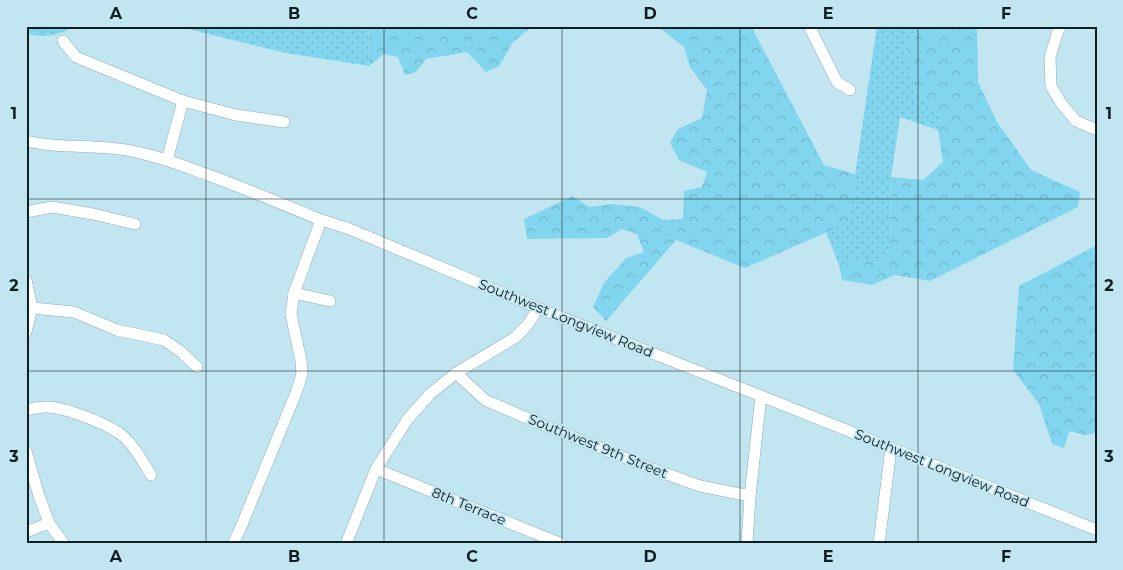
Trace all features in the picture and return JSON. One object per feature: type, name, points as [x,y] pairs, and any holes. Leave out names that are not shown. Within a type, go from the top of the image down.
[{"type":"street","points":[[809,26],[837,82],[850,90]]},
{"type":"street","points":[[1061,26],[1050,57],[1051,86],[1061,103],[1076,121],[1097,130]]},
{"type":"street","points":[[64,41],[76,57],[183,101],[236,115],[284,122]]},
{"type":"street","points":[[167,160],[183,101]]},
{"type":"street","name":"Southwest Longview Road","points":[[26,141],[62,147],[125,150],[167,160],[321,220],[347,228],[538,308],[1097,530]]},
{"type":"street","points":[[26,212],[52,207],[135,224]]},
{"type":"street","points":[[233,544],[296,393],[302,374],[291,314],[294,294],[321,220]]},
{"type":"street","points":[[26,280],[32,308],[26,332]]},
{"type":"street","points":[[294,294],[330,301]]},
{"type":"street","points":[[32,308],[74,312],[117,330],[164,340],[180,351],[197,367]]},
{"type":"street","points":[[346,544],[376,469],[407,420],[430,394],[456,374],[516,337],[529,323],[538,308]]},
{"type":"street","name":"Southwest 9th Street","points":[[456,374],[485,400],[543,425],[700,486],[750,496]]},
{"type":"street","points":[[747,544],[750,496],[762,396]]},
{"type":"street","points":[[26,410],[47,407],[71,411],[109,427],[124,436],[137,451],[151,475]]},
{"type":"street","points":[[879,544],[891,448]]},
{"type":"street","points":[[26,451],[49,523],[64,544]]},
{"type":"street","name":"8th Terrace","points":[[376,469],[562,544]]},
{"type":"street","points":[[26,532],[49,523]]},
{"type":"green space","points":[[26,26],[42,26],[33,35],[26,34]]},
{"type":"green space","points":[[42,26],[74,26],[55,35],[33,35]]},
{"type":"green space","points":[[176,26],[355,26],[368,30],[369,66],[286,53]]},
{"type":"green space","points":[[355,26],[533,26],[513,42],[499,66],[486,72],[467,52],[426,59],[416,72],[405,75],[398,57],[384,54],[369,66],[368,30]]},
{"type":"green space","points":[[657,26],[751,26],[824,165],[855,174],[848,223],[745,268],[676,240],[606,321],[593,307],[604,283],[626,258],[644,252],[637,234],[622,229],[607,238],[527,239],[524,219],[573,196],[589,207],[612,204],[640,207],[663,220],[683,219],[684,191],[702,187],[707,172],[679,160],[670,143],[678,129],[702,118],[707,90],[690,67],[684,47]]},
{"type":"green space","points":[[877,26],[916,26],[906,49],[915,90],[941,113],[938,130],[900,117],[891,177],[890,246],[877,263],[858,259],[839,265],[826,232],[848,223]]},
{"type":"green space","points":[[916,26],[977,26],[978,82],[997,122],[1031,170],[1080,192],[1078,207],[930,281],[895,275],[872,285],[842,280],[839,265],[858,259],[877,263],[890,246],[891,177],[923,180],[943,162],[938,130],[941,113],[915,90],[906,49]]},
{"type":"green space","points":[[1097,245],[1097,433],[1085,435],[1069,431],[1064,448],[1052,444],[1039,404],[1013,370],[1019,286]]}]
